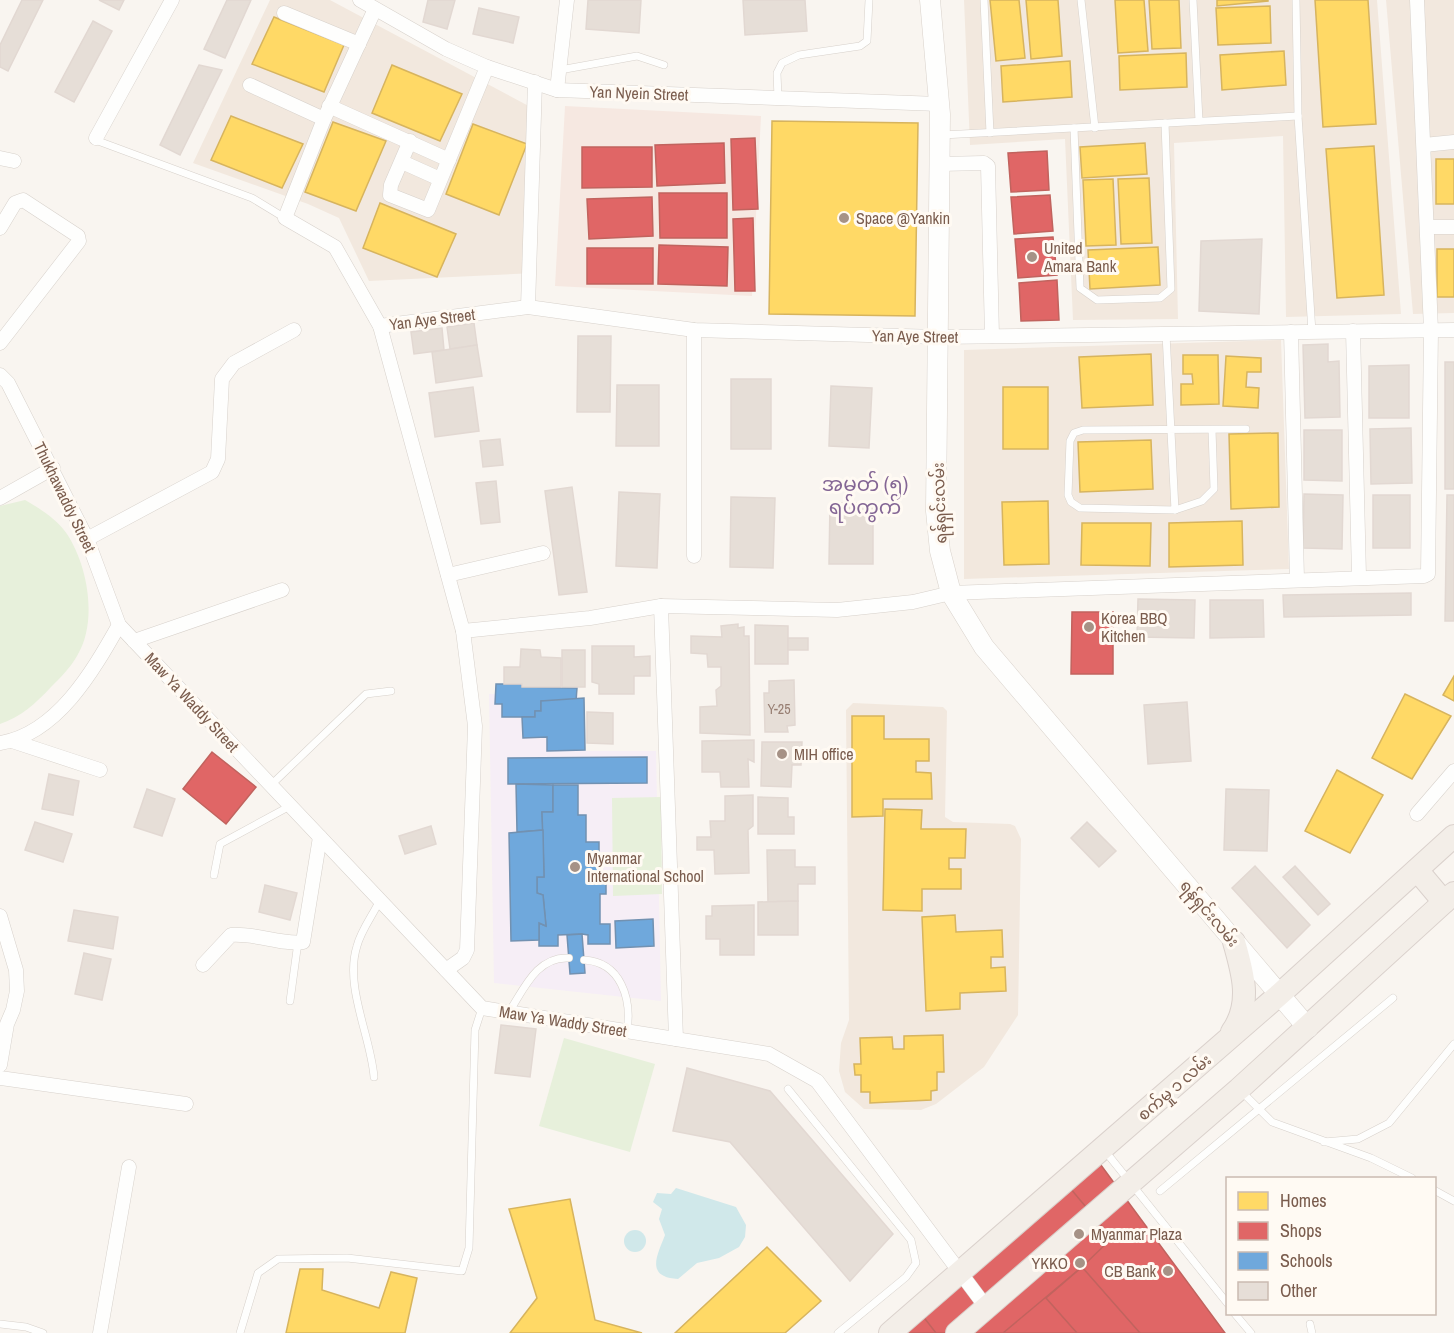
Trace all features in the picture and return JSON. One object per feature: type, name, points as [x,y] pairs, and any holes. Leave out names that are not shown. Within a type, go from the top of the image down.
[{"type":"main road","name":"ရန်ရှင်းလမ်း","points":[[930,0],[940,136],[936,511],[940,551],[951,593],[984,647],[1308,1028]]},
{"type":"main road","name":"စက်မှု ၁ လမ်း","points":[[890,1333],[1280,994],[1454,836]]},
{"type":"main road","points":[[957,1333],[1308,1028],[1449,898],[1417,870]]},
{"type":"main road","points":[[1224,1043],[1237,1024],[1244,1001],[1243,972],[1234,942]]},
{"type":"street","points":[[96,138],[172,0]]},
{"type":"street","name":"Yan Nyein Street","points":[[360,0],[446,49],[487,67],[557,90],[939,104]]},
{"type":"street","points":[[557,90],[566,0]]},
{"type":"street","points":[[463,631],[590,618],[661,606],[837,610],[912,602],[951,593],[1359,576],[1424,576],[1428,574],[1431,330],[1417,0]]},
{"type":"street","points":[[375,9],[326,112],[285,218],[335,246],[380,326],[463,631],[475,726],[467,950],[463,958],[446,970]]},
{"type":"street","points":[[284,13],[359,44]]},
{"type":"street","points":[[410,141],[391,185],[390,195],[428,210],[487,67]]},
{"type":"street","points":[[528,307],[535,82]]},
{"type":"street","points":[[250,85],[410,141],[448,160]]},
{"type":"street","points":[[1424,145],[1454,142]]},
{"type":"street","points":[[402,162],[440,179]]},
{"type":"street","points":[[940,164],[984,163],[988,166],[992,336]]},
{"type":"street","points":[[0,228],[15,203],[23,200],[78,236],[79,241],[0,344]]},
{"type":"street","points":[[1427,227],[1454,227]]},
{"type":"street","name":"Yan Aye Street","points":[[380,326],[528,307],[694,330],[938,337],[1454,330]]},
{"type":"street","points":[[87,539],[212,472],[218,459],[222,379],[234,363],[294,330]]},
{"type":"street","points":[[694,330],[694,556]]},
{"type":"street","points":[[1353,331],[1359,576]]},
{"type":"street","points":[[1291,332],[1297,579]]},
{"type":"street","name":"Thukhawaddy Street","points":[[0,375],[8,383],[87,539],[119,625]]},
{"type":"street","points":[[0,498],[53,468]]},
{"type":"street","points":[[448,575],[543,553]]},
{"type":"street","points":[[134,641],[282,590]]},
{"type":"street","points":[[661,606],[676,1039]]},
{"type":"street","points":[[6,742],[42,724],[68,702],[100,658],[119,625]]},
{"type":"street","name":"Maw Ya Waddy Street","points":[[119,625],[482,1008],[769,1053],[817,1081],[987,1307]]},
{"type":"street","points":[[6,742],[100,770]]},
{"type":"street","points":[[1417,814],[1454,771]]},
{"type":"street","points":[[203,965],[231,935],[252,933],[303,942],[320,837]]},
{"type":"street","points":[[0,916],[16,970],[17,991],[13,1010],[6,1024],[0,1065]]},
{"type":"street","points":[[0,1078],[186,1104]]},
{"type":"street","points":[[100,1333],[129,1167]]},
{"type":"lane","points":[[778,98],[777,73],[782,63],[799,55],[860,46],[867,41],[869,0]]},
{"type":"lane","points":[[984,0],[990,133]]},
{"type":"lane","points":[[1081,0],[1095,128]]},
{"type":"lane","points":[[1193,0],[1199,122]]},
{"type":"lane","points":[[1296,0],[1298,116],[1312,332]]},
{"type":"lane","points":[[560,70],[637,56],[664,65]]},
{"type":"lane","points":[[940,136],[1298,116]]},
{"type":"lane","points":[[1074,128],[1080,288],[1097,300],[1160,298],[1171,289],[1165,123]]},
{"type":"lane","points":[[96,138],[98,141],[252,198],[285,218]]},
{"type":"lane","points":[[1166,334],[1175,510]]},
{"type":"lane","points":[[1212,430],[1214,489],[1202,501],[1175,510],[1080,508],[1071,502],[1068,495],[1070,441],[1074,433],[1083,430],[1246,429]]},
{"type":"lane","points":[[271,785],[366,694],[391,692]]},
{"type":"lane","points":[[214,875],[220,844],[290,806]]},
{"type":"lane","points":[[374,1077],[372,1053],[361,1024],[355,981],[356,946],[380,900]]},
{"type":"lane","points":[[290,1001],[298,942]]},
{"type":"lane","points":[[509,1012],[535,971],[555,957],[569,958]]},
{"type":"lane","points":[[584,960],[598,961],[624,985],[629,1016],[627,1031]]},
{"type":"lane","points":[[1160,1191],[1393,998]]},
{"type":"lane","points":[[240,1333],[258,1273],[279,1259],[347,1258],[462,1271],[469,1248],[475,1030],[482,1008]]},
{"type":"lane","points":[[1322,1142],[1358,1139],[1389,1123],[1454,1044]]},
{"type":"lane","points":[[788,1089],[911,1240],[916,1263],[906,1277],[838,1333]]},
{"type":"lane","points":[[1239,1089],[1272,1122],[1371,1158],[1408,1177]]},
{"type":"lane","points":[[1104,1149],[1226,1303]]},
{"type":"lane","points":[[1436,1191],[1454,1201]]},
{"type":"lane","points":[[1236,1315],[1251,1333]]},
{"type":"lane","points":[[0,1324],[26,1327],[43,1333]]},
{"type":"lane","points":[[1310,1324],[1312,1333]]},
{"type":"shaded area","points":[[270,0],[330,0],[538,111],[535,273],[369,281],[339,218],[308,204],[193,163]]},
{"type":"shaded area","points":[[964,0],[1377,0],[1401,314],[1286,317],[1283,136],[1174,143],[1178,319],[1073,320],[1065,139],[970,145]]},
{"type":"shaded area","points":[[1386,0],[1454,0],[1454,313],[1413,314]]},
{"type":"shaded area","points":[[565,106],[761,116],[752,296],[555,286]]},
{"type":"shaded area","points":[[1281,340],[1289,569],[964,579],[964,350]]},
{"type":"shaded area","name":"Myanmar International School","points":[[489,694],[578,695],[577,751],[656,751],[661,1001],[494,983]]},
{"type":"shaded area","points":[[853,703],[943,707],[947,711],[945,817],[953,822],[1010,824],[1015,826],[1021,839],[1018,1015],[984,1067],[936,1104],[921,1110],[864,1109],[845,1092],[839,1071],[841,1043],[849,1020],[846,710]]},
{"type":"green space","points":[[25,500],[42,510],[67,534],[85,578],[89,611],[83,642],[72,664],[28,709],[0,724],[0,506]]},
{"type":"green space","points":[[661,797],[662,894],[613,896],[612,798]]},
{"type":"green space","points":[[564,1038],[655,1064],[630,1152],[539,1126]]},
{"type":"water","points":[[676,1188],[736,1207],[746,1225],[745,1237],[739,1247],[719,1258],[697,1263],[678,1279],[661,1274],[657,1270],[657,1258],[665,1235],[659,1219],[662,1209],[653,1202],[657,1193],[671,1194]]},
{"type":"water","points":[[635,1230],[643,1233],[646,1241],[643,1249],[635,1252],[627,1249],[624,1241],[627,1233]]},
{"type":"building: Homes","points":[[990,0],[1019,0],[1025,58],[996,61]]},
{"type":"building: Homes","points":[[1026,0],[1058,0],[1062,56],[1031,59]]},
{"type":"building: Homes","points":[[1115,0],[1144,0],[1148,51],[1118,53]]},
{"type":"building: Homes","points":[[1149,0],[1179,0],[1181,48],[1152,49]]},
{"type":"building: Homes","points":[[1217,0],[1268,0],[1268,1],[1217,6]]},
{"type":"building: Homes","points":[[1315,0],[1368,0],[1376,124],[1323,127]]},
{"type":"building: Homes","points":[[1270,6],[1271,43],[1218,45],[1216,8]]},
{"type":"building: Homes","points":[[274,17],[344,45],[324,92],[252,64]]},
{"type":"building: Homes","points":[[1284,51],[1286,85],[1222,90],[1220,55]]},
{"type":"building: Homes","points":[[1186,53],[1187,87],[1120,90],[1119,56]]},
{"type":"building: Homes","points":[[1070,61],[1072,97],[1003,102],[1001,66]]},
{"type":"building: Homes","points":[[392,65],[462,94],[440,141],[372,113]]},
{"type":"building: Homes","points":[[231,116],[303,144],[282,188],[211,160]]},
{"type":"building: Homes","name":"Space @Yankin","points":[[772,121],[918,123],[915,316],[769,314]]},
{"type":"building: Homes","points":[[333,122],[386,141],[356,211],[305,192]]},
{"type":"building: Homes","points":[[473,124],[527,144],[499,215],[446,194]]},
{"type":"building: Homes","points":[[1145,143],[1147,174],[1082,178],[1080,147]]},
{"type":"building: Homes","points":[[1374,146],[1384,295],[1337,298],[1326,149]]},
{"type":"building: Homes","points":[[1436,159],[1454,159],[1454,204],[1436,204]]},
{"type":"building: Homes","points":[[1149,178],[1152,243],[1121,244],[1118,179]]},
{"type":"building: Homes","points":[[1113,179],[1116,245],[1086,246],[1083,180]]},
{"type":"building: Homes","points":[[380,203],[456,234],[437,277],[363,248]]},
{"type":"building: Homes","points":[[1158,247],[1160,285],[1090,289],[1088,250]]},
{"type":"building: Homes","points":[[1437,249],[1454,249],[1454,297],[1437,297]]},
{"type":"building: Homes","points":[[1151,354],[1153,405],[1082,408],[1079,357]]},
{"type":"building: Homes","points":[[1183,355],[1218,355],[1219,404],[1181,405],[1181,384],[1193,384],[1192,374],[1183,374]]},
{"type":"building: Homes","points":[[1226,356],[1261,358],[1261,372],[1247,372],[1246,387],[1259,388],[1258,408],[1223,406]]},
{"type":"building: Homes","points":[[1003,387],[1048,387],[1048,449],[1003,449]]},
{"type":"building: Homes","points":[[1278,433],[1279,507],[1231,509],[1229,434]]},
{"type":"building: Homes","points":[[1151,440],[1153,489],[1080,492],[1078,442]]},
{"type":"building: Homes","points":[[1048,501],[1049,564],[1004,565],[1002,502]]},
{"type":"building: Homes","points":[[1242,521],[1243,565],[1169,567],[1169,523]]},
{"type":"building: Homes","points":[[1082,523],[1151,523],[1150,566],[1081,565]]},
{"type":"building: Homes","points":[[1454,676],[1454,701],[1443,695]]},
{"type":"building: Homes","points":[[1405,694],[1451,716],[1412,779],[1372,758]]},
{"type":"building: Homes","points":[[852,716],[884,716],[884,739],[929,739],[929,761],[916,761],[916,772],[931,773],[932,799],[883,799],[883,816],[852,817]]},
{"type":"building: Homes","points":[[1337,770],[1383,795],[1350,853],[1305,831]]},
{"type":"building: Homes","points":[[885,809],[922,810],[921,829],[966,829],[965,858],[949,858],[949,869],[961,869],[961,889],[922,889],[922,911],[883,910]]},
{"type":"building: Homes","points":[[955,915],[956,932],[1002,930],[1003,957],[991,957],[991,968],[1005,967],[1006,991],[960,993],[960,1009],[926,1011],[922,917]]},
{"type":"building: Homes","points":[[943,1035],[944,1072],[937,1072],[937,1090],[931,1091],[931,1100],[870,1103],[870,1092],[861,1092],[861,1075],[855,1075],[854,1064],[861,1064],[860,1038],[892,1037],[893,1049],[904,1049],[904,1036]]},
{"type":"building: Homes","points":[[570,1199],[595,1320],[642,1333],[510,1333],[537,1298],[509,1209]]},
{"type":"building: Homes","points":[[767,1247],[821,1301],[785,1333],[675,1333]]},
{"type":"building: Homes","points":[[300,1269],[323,1269],[322,1290],[379,1308],[391,1272],[417,1278],[405,1333],[286,1333]]},
{"type":"building: Shops","points":[[755,138],[758,209],[733,210],[731,139]]},
{"type":"building: Shops","points":[[724,143],[725,183],[657,186],[655,145]]},
{"type":"building: Shops","points":[[582,147],[652,147],[652,187],[582,188]]},
{"type":"building: Shops","points":[[1047,151],[1049,190],[1011,192],[1008,153]]},
{"type":"building: Shops","points":[[659,193],[727,193],[727,238],[660,238]]},
{"type":"building: Shops","points":[[1050,195],[1053,231],[1014,234],[1011,197]]},
{"type":"building: Shops","points":[[652,197],[653,236],[589,239],[587,199]]},
{"type":"building: Shops","points":[[753,218],[755,291],[735,291],[733,219]]},
{"type":"building: Shops","points":[[1053,237],[1057,275],[1018,278],[1015,239]]},
{"type":"building: Shops","points":[[659,245],[728,247],[727,286],[658,284]]},
{"type":"building: Shops","points":[[587,248],[653,248],[653,284],[587,284]]},
{"type":"building: Shops","points":[[1057,280],[1059,320],[1021,321],[1019,283]]},
{"type":"building: Shops","points":[[1072,612],[1113,612],[1113,674],[1071,674]]},
{"type":"building: Shops","points":[[212,752],[256,787],[226,824],[183,789]]},
{"type":"building: Shops","name":"Myanmar Plaza","points":[[1092,1153],[1225,1333],[903,1333]]},
{"type":"building: Shops","points":[[1070,1188],[1112,1238],[1082,1267],[1003,1333],[936,1333],[922,1315]]},
{"type":"building: Shops","points":[[1082,1267],[1140,1333],[1077,1333],[1046,1298]]},
{"type":"building: Schools","points":[[496,684],[577,688],[576,701],[541,701],[541,711],[535,711],[535,717],[502,717],[502,704],[495,704]]},
{"type":"building: Schools","points":[[584,698],[585,750],[547,751],[547,737],[523,738],[522,717],[535,717],[535,711],[541,711],[541,701]]},
{"type":"building: Schools","points":[[647,757],[647,783],[508,784],[508,758]]},
{"type":"building: Schools","points":[[516,784],[553,785],[553,812],[542,812],[543,830],[517,832]]},
{"type":"building: Schools","points":[[553,785],[578,785],[578,815],[586,815],[586,842],[599,842],[599,877],[606,877],[606,894],[600,894],[600,924],[610,924],[610,944],[588,944],[588,935],[582,934],[558,935],[558,946],[539,946],[539,923],[546,926],[543,895],[537,893],[537,877],[544,877],[542,812],[553,812]]},
{"type":"building: Schools","points":[[543,830],[544,877],[537,877],[537,893],[543,895],[546,926],[539,923],[539,940],[511,941],[509,833]]},
{"type":"building: Schools","points":[[653,919],[654,946],[616,948],[615,921]]},
{"type":"building: Schools","points":[[582,934],[585,973],[570,974],[567,935]]},
{"type":"building: Other","points":[[22,0],[43,0],[8,71],[0,67],[0,45]]},
{"type":"building: Other","points":[[99,0],[124,0],[119,10]]},
{"type":"building: Other","points":[[227,0],[251,0],[225,58],[204,49]]},
{"type":"building: Other","points":[[428,0],[455,0],[447,29],[423,22]]},
{"type":"building: Other","points":[[588,0],[641,0],[639,33],[586,29]]},
{"type":"building: Other","points":[[743,0],[805,0],[807,31],[745,35]]},
{"type":"building: Other","points":[[479,8],[519,17],[513,43],[473,34]]},
{"type":"building: Other","points":[[93,21],[112,31],[74,102],[55,92]]},
{"type":"building: Other","points":[[199,65],[222,70],[180,155],[160,145]]},
{"type":"building: Other","points":[[1262,239],[1259,314],[1199,311],[1201,241]]},
{"type":"building: Other","points":[[474,323],[477,345],[450,349],[447,327]]},
{"type":"building: Other","points":[[442,328],[444,350],[414,354],[411,332]]},
{"type":"building: Other","points":[[578,336],[611,336],[610,412],[577,412]]},
{"type":"building: Other","points":[[1328,344],[1328,362],[1339,361],[1340,417],[1305,418],[1303,345]]},
{"type":"building: Other","points":[[477,345],[482,376],[436,383],[432,352]]},
{"type":"building: Other","points":[[1445,362],[1454,362],[1454,489],[1445,489]]},
{"type":"building: Other","points":[[1409,365],[1409,418],[1369,418],[1369,366]]},
{"type":"building: Other","points":[[731,379],[771,379],[771,449],[731,449]]},
{"type":"building: Other","points":[[617,385],[659,385],[659,446],[616,446]]},
{"type":"building: Other","points":[[831,386],[872,388],[869,448],[829,446]]},
{"type":"building: Other","points":[[473,387],[479,431],[435,437],[429,393]]},
{"type":"building: Other","points":[[1411,428],[1412,483],[1371,484],[1370,429]]},
{"type":"building: Other","points":[[1304,430],[1342,430],[1342,481],[1304,480]]},
{"type":"building: Other","points":[[500,439],[503,465],[483,467],[480,441]]},
{"type":"building: Other","points":[[496,481],[500,522],[481,524],[476,483]]},
{"type":"building: Other","points":[[572,487],[587,592],[559,595],[545,491]]},
{"type":"building: Other","points":[[619,492],[660,494],[657,568],[616,566]]},
{"type":"building: Other","points":[[1304,494],[1343,495],[1342,549],[1303,548]]},
{"type":"building: Other","points":[[1373,495],[1410,495],[1410,548],[1373,548]]},
{"type":"building: Other","points":[[1447,495],[1454,495],[1454,621],[1445,621]]},
{"type":"building: Other","points":[[731,497],[775,498],[773,568],[730,567]]},
{"type":"building: Other","points":[[830,503],[873,503],[873,564],[829,564]]},
{"type":"building: Other","points":[[1411,593],[1411,615],[1284,617],[1283,595]]},
{"type":"building: Other","points":[[1138,599],[1195,600],[1194,638],[1137,637]]},
{"type":"building: Other","points":[[1210,600],[1263,600],[1264,637],[1210,638]]},
{"type":"building: Other","points":[[738,624],[738,628],[744,627],[744,636],[749,636],[750,735],[700,733],[700,707],[717,706],[716,690],[721,686],[721,667],[708,667],[707,654],[691,653],[691,636],[722,637],[721,626]]},
{"type":"building: Other","points":[[755,625],[788,626],[788,664],[755,664]]},
{"type":"building: Other","points":[[788,638],[808,638],[808,650],[788,650]]},
{"type":"building: Other","points":[[592,646],[634,646],[634,657],[650,656],[650,676],[634,676],[634,694],[599,694],[599,684],[592,682]]},
{"type":"building: Other","points":[[521,649],[540,650],[541,657],[561,658],[561,687],[522,687],[522,684],[504,684],[504,667],[520,667]]},
{"type":"building: Other","points":[[562,650],[585,650],[585,687],[562,687]]},
{"type":"building: Other","points":[[794,680],[795,725],[787,726],[788,732],[765,732],[764,693],[769,693],[769,681]]},
{"type":"building: Other","points":[[1187,702],[1191,761],[1148,764],[1144,705]]},
{"type":"building: Other","points":[[587,712],[613,713],[613,744],[587,743]]},
{"type":"building: Other","points":[[754,740],[754,762],[748,759],[749,787],[721,787],[720,772],[702,772],[702,741]]},
{"type":"building: Other","name":"MIH office","points":[[762,742],[802,742],[801,765],[792,765],[791,787],[761,786]]},
{"type":"building: Other","points":[[49,774],[79,781],[73,815],[42,809]]},
{"type":"building: Other","points":[[147,789],[175,799],[162,836],[134,827]]},
{"type":"building: Other","points":[[1226,789],[1269,790],[1267,851],[1224,850]]},
{"type":"building: Other","points":[[753,795],[753,826],[748,830],[749,873],[715,874],[714,850],[697,850],[697,837],[711,837],[710,821],[725,821],[725,796]]},
{"type":"building: Other","points":[[758,797],[788,798],[788,817],[794,817],[794,834],[758,834]]},
{"type":"building: Other","points":[[35,822],[72,834],[63,862],[25,850]]},
{"type":"building: Other","points":[[1087,822],[1116,851],[1099,867],[1071,838]]},
{"type":"building: Other","points":[[431,826],[436,844],[405,854],[399,836]]},
{"type":"building: Other","points":[[767,850],[795,850],[795,867],[815,867],[815,884],[798,884],[798,901],[768,902]]},
{"type":"building: Other","points":[[1255,866],[1310,925],[1287,948],[1232,888]]},
{"type":"building: Other","points":[[1295,866],[1330,904],[1318,915],[1283,877]]},
{"type":"building: Other","points":[[265,885],[297,893],[290,920],[259,912]]},
{"type":"building: Other","points":[[798,901],[798,935],[758,935],[758,902]]},
{"type":"building: Other","points":[[754,905],[754,955],[720,955],[720,939],[706,939],[706,916],[712,916],[712,906]]},
{"type":"building: Other","points":[[74,910],[118,917],[113,949],[68,941]]},
{"type":"building: Other","points":[[84,953],[111,959],[102,1000],[75,994]]},
{"type":"building: Other","points":[[501,1025],[536,1029],[530,1077],[495,1073]]},
{"type":"building: Other","points":[[687,1068],[770,1091],[893,1234],[850,1281],[730,1142],[673,1131]]},
{"type":"place","name":"Space @Yankin","points":[[844,218]]},
{"type":"place","name":"United Amara Bank","points":[[1032,257]]},
{"type":"place","name":"Korea BBQ Kitchen","points":[[1089,627]]},
{"type":"place","name":"MIH office","points":[[782,754]]},
{"type":"place","name":"Myanmar International School","points":[[575,867]]},
{"type":"place","name":"Myanmar Plaza","points":[[1079,1234]]},
{"type":"place","name":"YKKO","points":[[1080,1263]]},
{"type":"place","name":"CB Bank","points":[[1168,1271]]},
{"type":"district","name":"အမှတ် (၅) ရပ်ကွက်","points":[[865,496]]}]
